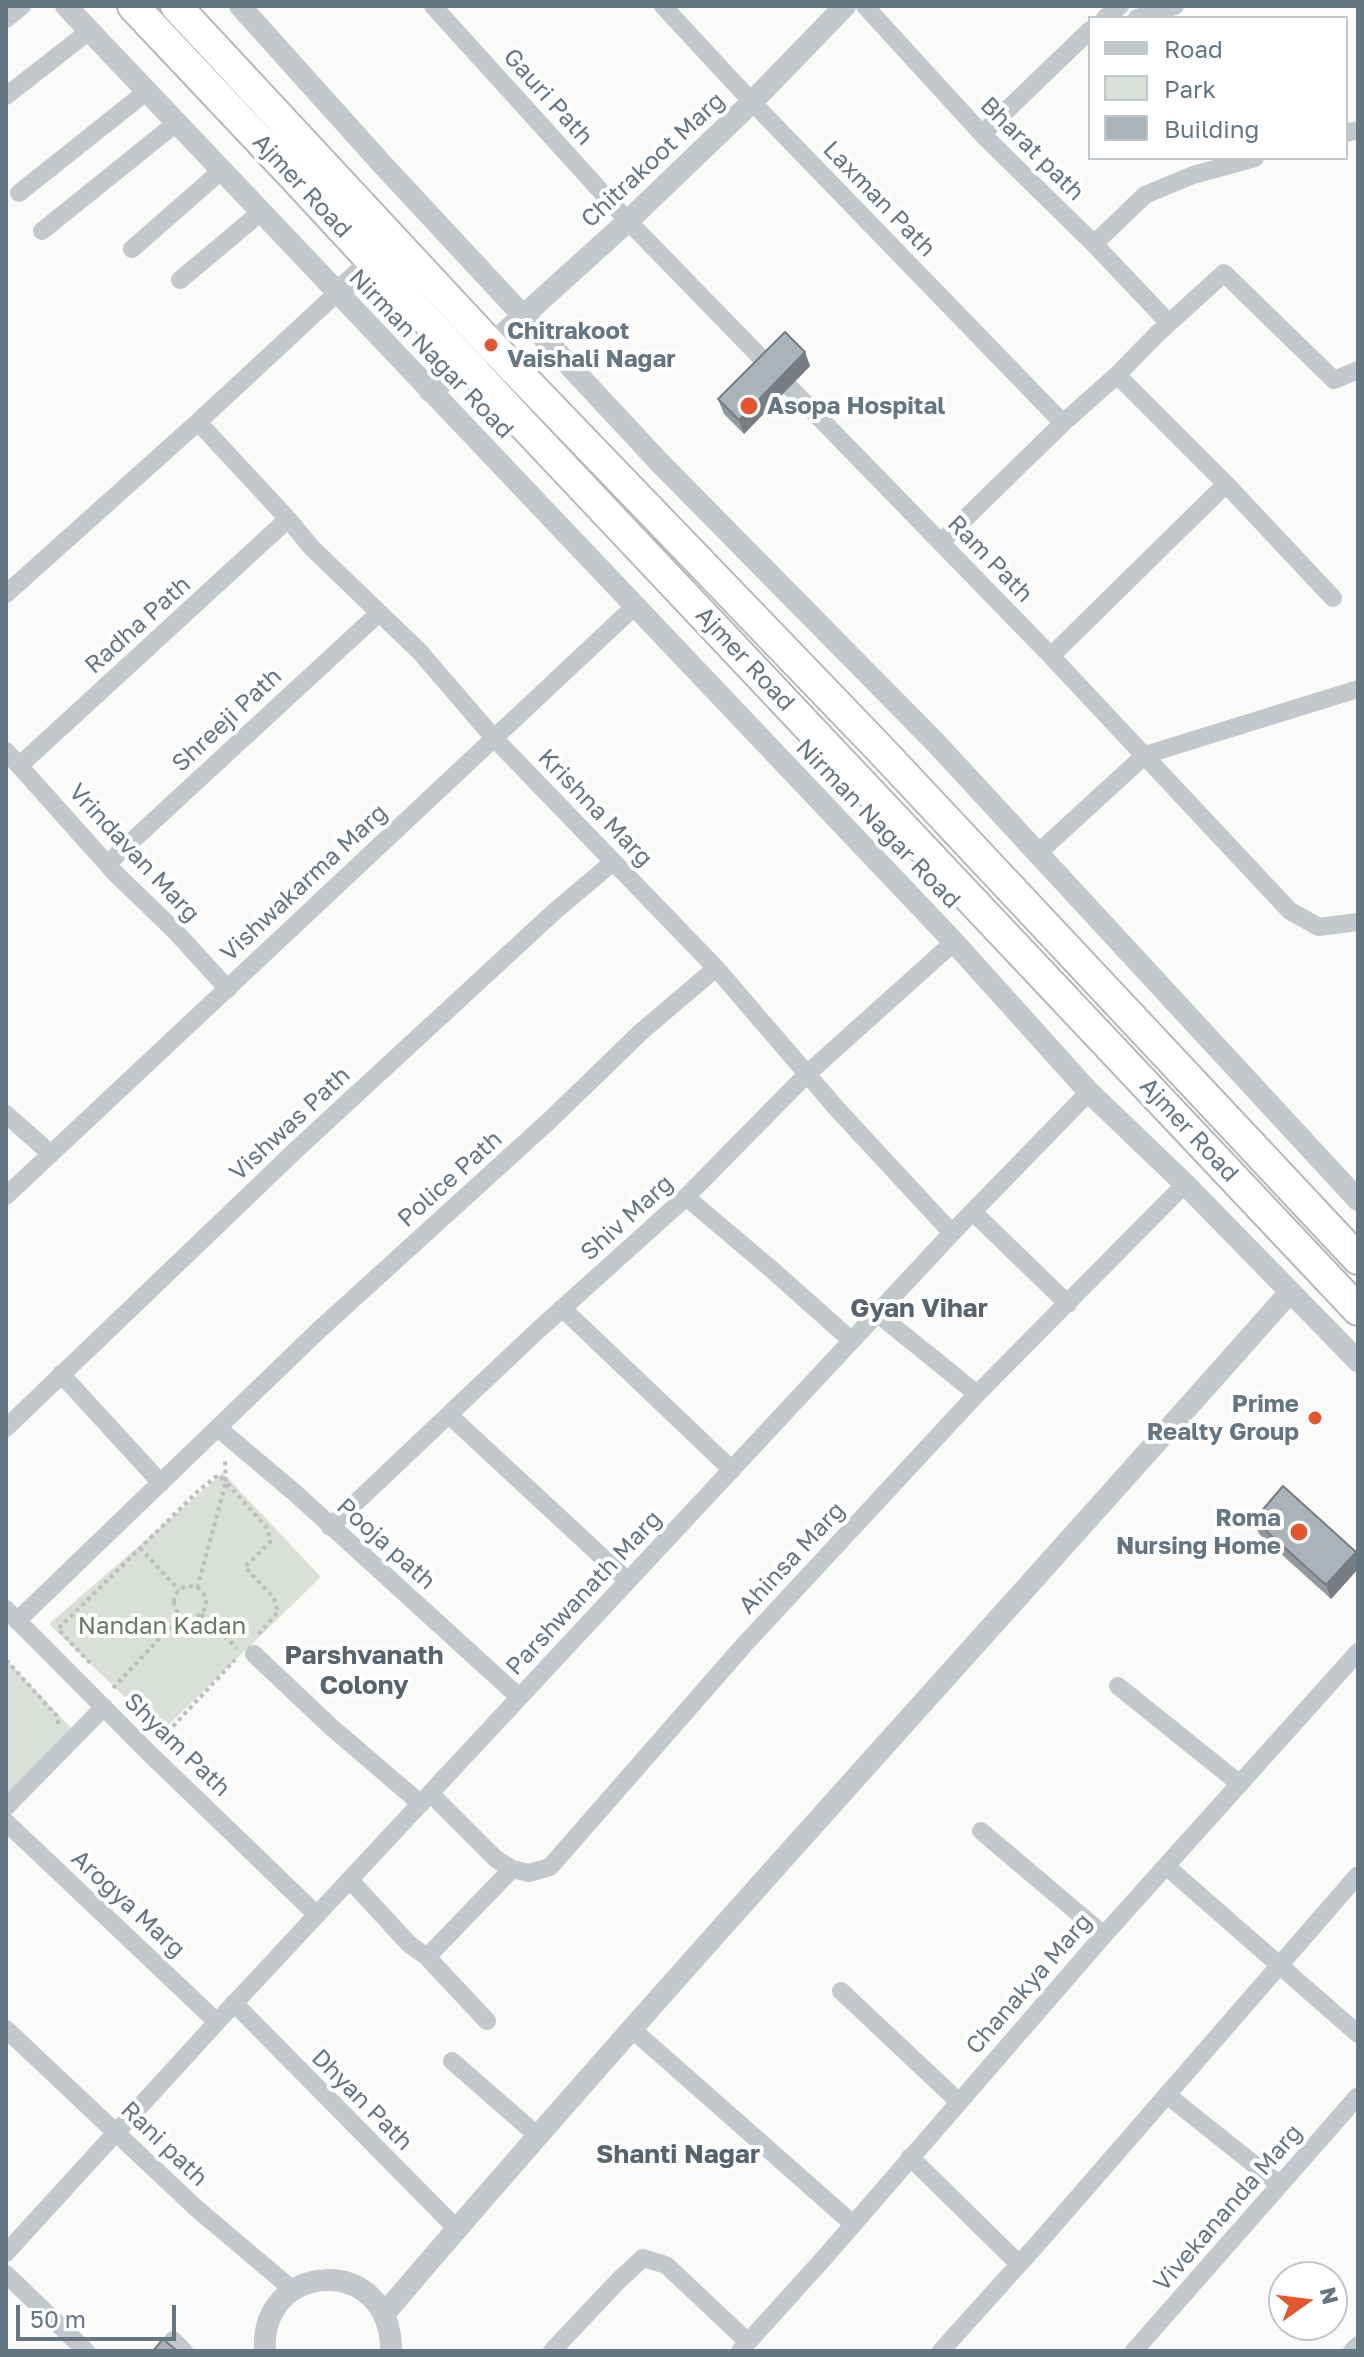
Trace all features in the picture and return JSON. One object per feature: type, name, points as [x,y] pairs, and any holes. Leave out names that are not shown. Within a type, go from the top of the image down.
[{"type":"highway","name":"Ajmer Road","points":[[133,6],[1358,1310]]},
{"type":"highway","name":"Ajmer Road","points":[[176,6],[491,345],[878,747],[1358,1259]]},
{"type":"street","points":[[6,19],[22,6]]},
{"type":"street","name":"Nirman Nagar Road","points":[[66,6],[954,942],[1089,1092],[1185,1184],[1358,1361]]},
{"type":"street","points":[[240,6],[660,463],[935,742],[1358,1200]]},
{"type":"street","name":"Gauri Path","points":[[433,6],[628,221]]},
{"type":"street","name":"Laxman Path","points":[[663,6],[1063,423]]},
{"type":"street","name":"Chitrakoot Marg","points":[[430,391],[491,345],[628,221],[752,102],[845,6]]},
{"type":"street","name":"Bharat path","points":[[865,6],[982,134],[1169,323]]},
{"type":"street","points":[[1143,16],[1175,6]]},
{"type":"street","points":[[6,96],[88,32]]},
{"type":"street","points":[[982,134],[1088,32]]},
{"type":"street","points":[[19,193],[146,92]]},
{"type":"street","points":[[42,231],[175,124]]},
{"type":"street","points":[[1094,244],[1145,195],[1193,175],[1248,160]]},
{"type":"street","points":[[132,249],[222,170]]},
{"type":"street","points":[[180,280],[261,212]]},
{"type":"street","name":"Ram Path","points":[[628,221],[1051,656],[1290,911],[1319,927],[1358,922]]},
{"type":"street","points":[[6,594],[372,261]]},
{"type":"street","points":[[941,542],[1224,273],[1334,380],[1358,370]]},
{"type":"street","points":[[1117,375],[1226,484],[1333,598]]},
{"type":"street","name":"Krishna Marg","points":[[198,422],[312,548],[420,652],[493,737],[716,968],[838,1110],[952,1233]]},
{"type":"street","points":[[1051,656],[1226,484]]},
{"type":"street","name":"Radha Path","points":[[20,765],[288,519]]},
{"type":"street","name":"Vishwakarma Marg","points":[[6,1196],[635,606]]},
{"type":"street","name":"Shreeji Path","points":[[107,864],[379,613]]},
{"type":"street","points":[[1038,853],[1145,755],[1358,689]]},
{"type":"street","name":"Vrindavan Marg","points":[[6,751],[107,864],[228,989]]},
{"type":"street","name":"Vishwas Path","points":[[6,1428],[308,1139],[554,912],[613,862]]},
{"type":"street","name":"Shiv Marg","points":[[330,1527],[562,1308],[686,1197],[807,1074],[954,942]]},
{"type":"street","name":"Police Path","points":[[12,1615],[221,1430],[319,1330],[550,1120],[642,1031],[716,968]]},
{"type":"street","name":"Parshwanath Marg","points":[[6,2253],[519,1697],[952,1233],[1089,1092]]},
{"type":"street","points":[[6,1114],[51,1154]]},
{"type":"street","name":"Ahinsa Marg","points":[[512,1869],[529,1873],[550,1867],[744,1645],[977,1394],[1185,1184]]},
{"type":"street","points":[[686,1197],[852,1341]]},
{"type":"street","points":[[973,1212],[1068,1304]]},
{"type":"street","points":[[385,2313],[538,2136],[1290,1292]]},
{"type":"street","points":[[562,1308],[732,1470]]},
{"type":"street","points":[[878,1314],[977,1394]]},
{"type":"street","points":[[61,1374],[161,1483]]},
{"type":"street","points":[[449,1415],[628,1581]]},
{"type":"street","name":"Pooja path","points":[[221,1430],[295,1493],[519,1697]]},
{"type":"street","name":"Shyam Path","points":[[12,1615],[317,1915]]},
{"type":"street","points":[[252,1649],[330,1726],[512,1869],[427,1957]]},
{"type":"street","name":"Chanakya Marg","points":[[744,2346],[1104,1935],[1358,1653]]},
{"type":"street","points":[[1118,1686],[1240,1784]]},
{"type":"street","points":[[6,1807],[104,1707]]},
{"type":"street","name":"Arogya Marg","points":[[6,1822],[217,2022]]},
{"type":"street","points":[[981,1831],[1104,1935]]},
{"type":"street","points":[[1166,1866],[1358,2034]]},
{"type":"street","points":[[945,2350],[1358,1875]]},
{"type":"street","points":[[350,1880],[487,2021]]},
{"type":"street","points":[[841,1991],[958,2101]]},
{"type":"street","name":"Dhyan Path","points":[[234,2003],[457,2229]]},
{"type":"street","name":"Rani path","points":[[6,2029],[196,2208],[293,2290]]},
{"type":"street","points":[[633,2030],[853,2224]]},
{"type":"street","points":[[452,2061],[538,2136]]},
{"type":"street","points":[[1167,2095],[1280,2185]]},
{"type":"street","name":"Vivekananda Marg","points":[[1134,2351],[1358,2096]]},
{"type":"street","points":[[910,2157],[1019,2264]]},
{"type":"street","points":[[552,2351],[643,2258],[666,2265],[744,2346]]},
{"type":"street","points":[[6,2274],[86,2351]]},
{"type":"street","points":[[265,2351],[265,2331],[270,2315],[280,2301],[309,2282],[327,2279],[344,2281],[361,2288],[374,2299],[385,2313],[391,2334],[391,2351]]},
{"type":"street","points":[[1352,2351],[1358,2345]]},
{"type":"path","points":[[197,1588],[226,1482],[221,1430]]},
{"type":"path","points":[[95,1668],[58,1629],[218,1475],[268,1529],[270,1538],[270,1542],[245,1567],[274,1598],[278,1612],[252,1649]]},
{"type":"path","points":[[140,1548],[179,1590]]},
{"type":"path","points":[[187,1586],[197,1588],[206,1600],[204,1610],[192,1619],[181,1616],[174,1604],[179,1590],[187,1586]]},
{"type":"path","points":[[161,1739],[242,1653],[201,1614]]},
{"type":"path","points":[[122,1698],[113,1688],[181,1616]]},
{"type":"path","points":[[6,1660],[58,1717],[56,1730]]},
{"type":"green space","name":"Nandan Kadan","points":[[223,1473],[321,1577],[161,1732],[49,1624]]},
{"type":"green space","points":[[6,1659],[72,1729],[6,1797]]},
{"type":"building","points":[[785,332],[805,352],[739,420],[718,399]]},
{"type":"building","points":[[1283,1486],[1356,1552],[1326,1585],[1254,1520]]},
{"type":"building","points":[[163,2339],[177,2351],[153,2351]]},
{"type":"place","name":"Chitrakoot Vaishali Nagar","points":[[491,345]]},
{"type":"place","name":"Asopa Hospital","points":[[749,406]]},
{"type":"place","name":"Prime Realty Group","points":[[1315,1418]]},
{"type":"place","name":"Roma Nursing Home","points":[[1299,1532]]},
{"type":"district","name":"Gyan Vihar","points":[[919,1309]]},
{"type":"district","name":"Parshvanath Colony","points":[[364,1671]]},
{"type":"district","name":"Shanti Nagar","points":[[678,2155]]}]
